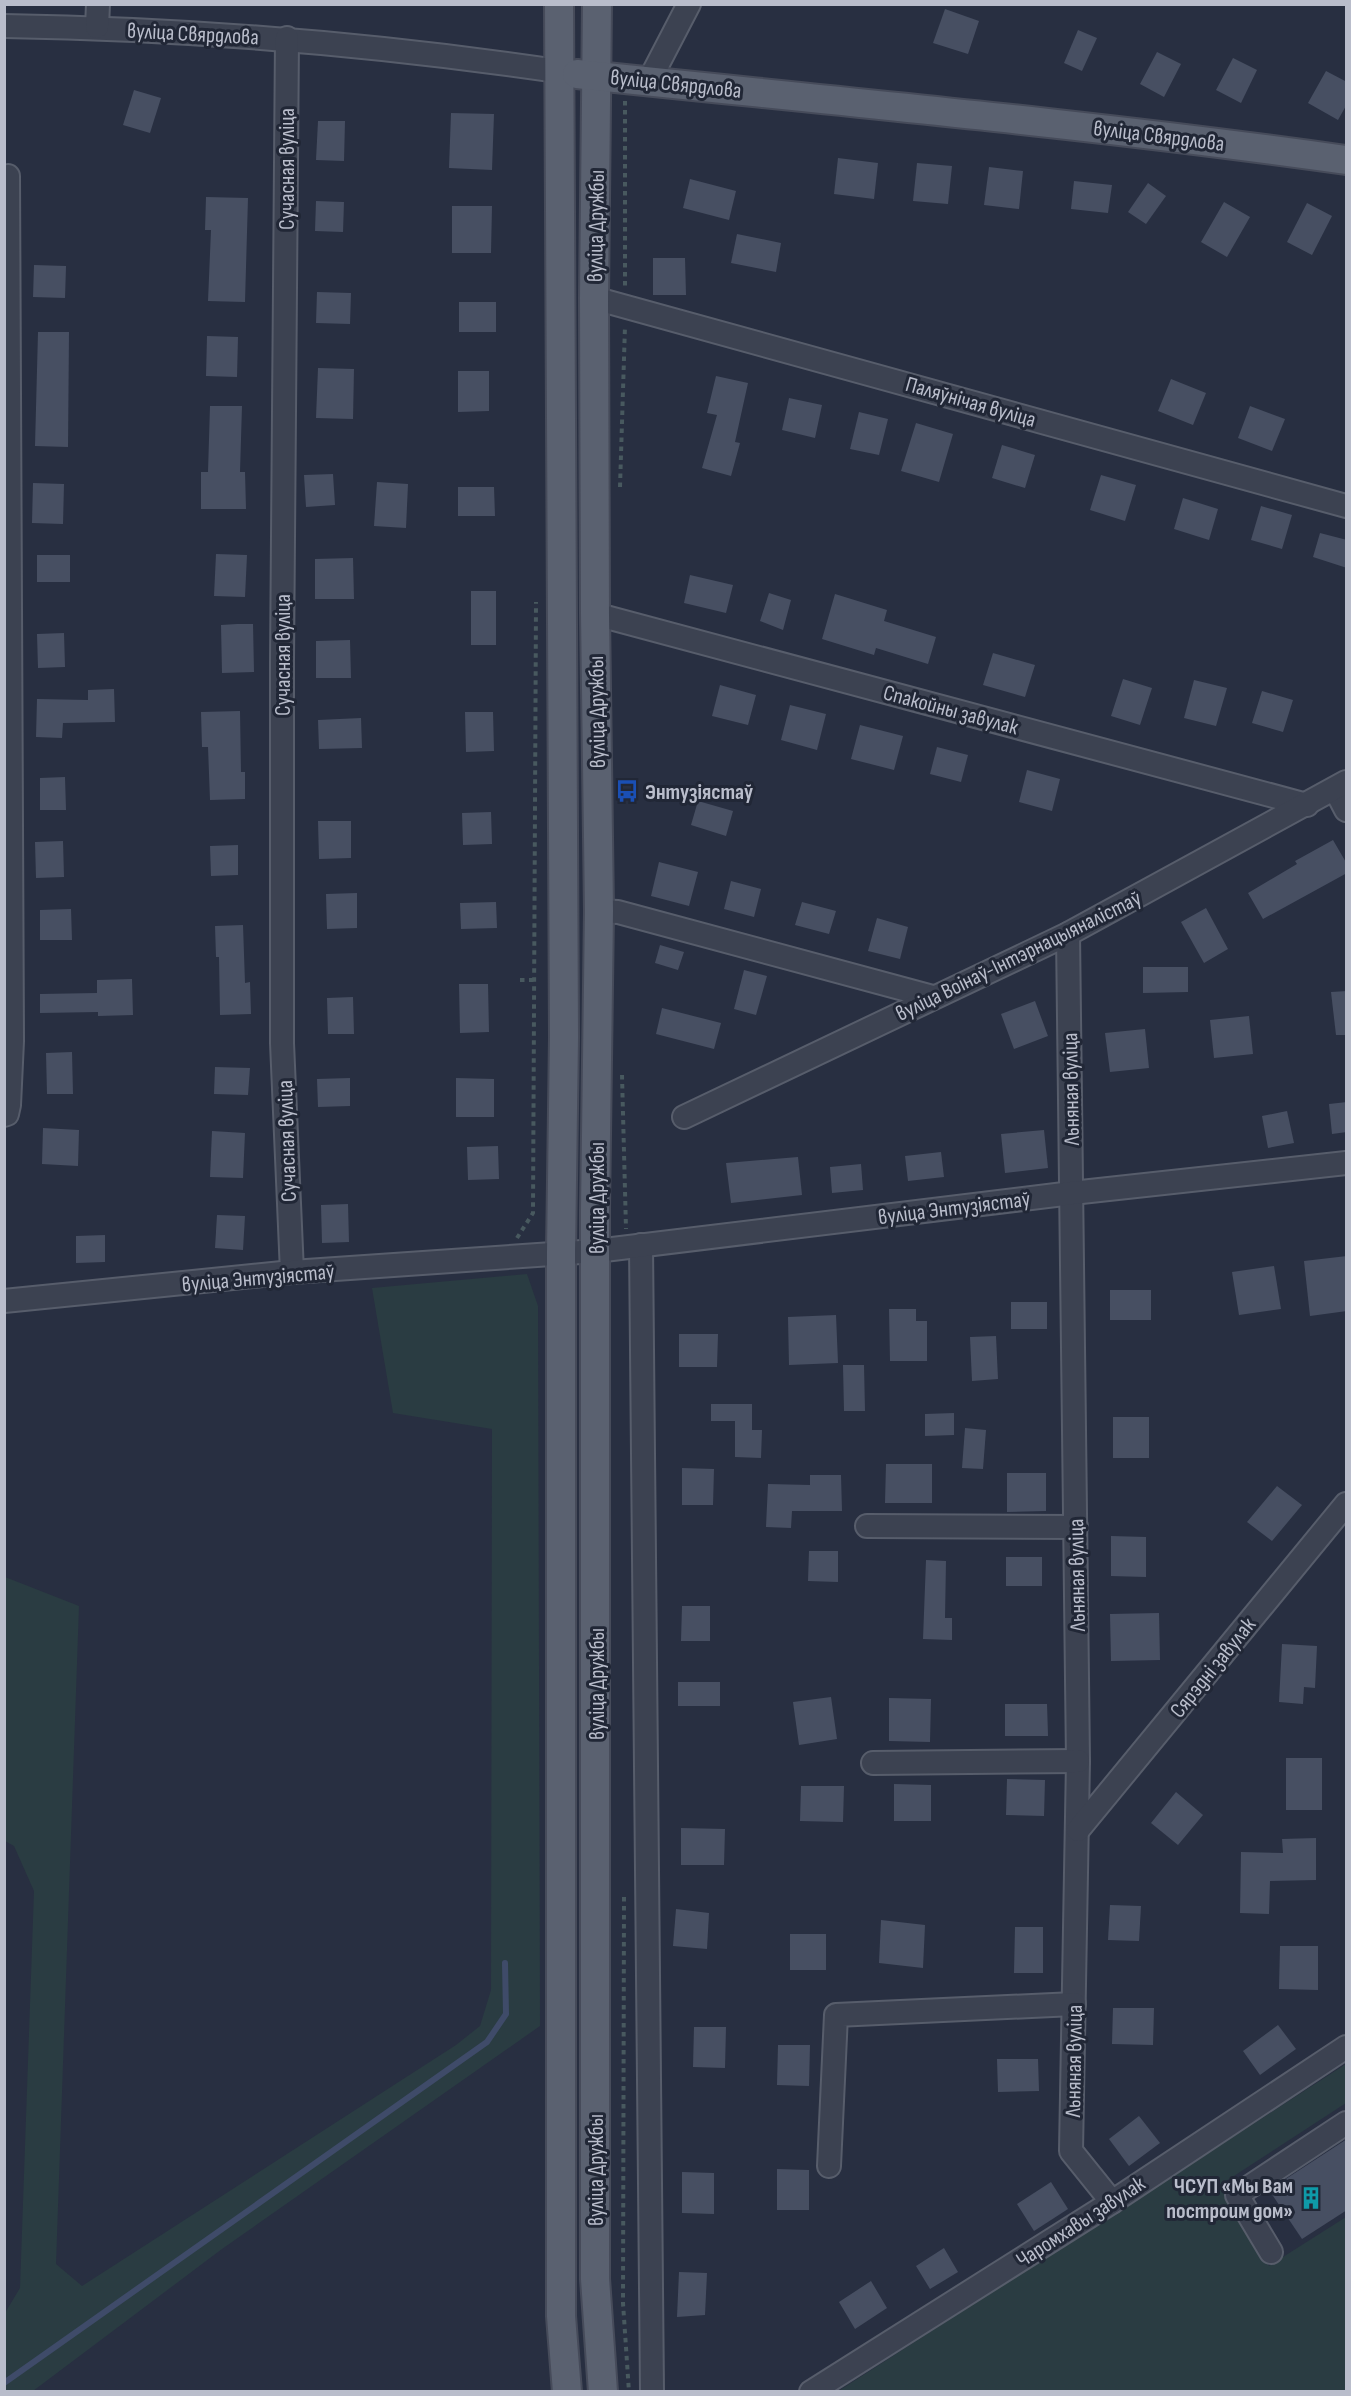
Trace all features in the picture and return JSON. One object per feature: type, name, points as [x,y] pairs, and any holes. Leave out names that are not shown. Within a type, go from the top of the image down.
[{"type":"main road","name":"вуліца Дружбы","points":[[559,4],[557,71],[564,1037],[561,1252],[561,2316],[567,2391]]},
{"type":"main road","points":[[573,4],[576,51],[586,69],[597,76]]},
{"type":"main road","name":"вуліца Дружбы","points":[[597,4],[594,298],[599,911],[596,1251],[595,2279],[603,2391]]},
{"type":"main road","name":"вуліца Свярдлова","points":[[557,71],[597,76],[637,87],[1194,138],[1347,160]]},
{"type":"main road","points":[[557,71],[569,78],[580,92],[584,211],[594,298]]},
{"type":"street","points":[[97,27],[98,4]]},
{"type":"street","points":[[637,87],[689,4]]},
{"type":"street","name":"вуліца Свярдлова","points":[[4,26],[97,27],[287,38],[557,71]]},
{"type":"street","name":"Сучасная вуліца","points":[[287,38],[282,662],[282,1043],[292,1272]]},
{"type":"street","points":[[4,1115],[7,1114],[9,1105],[12,1041],[8,176]]},
{"type":"street","name":"Паляўнічая вуліца","points":[[594,298],[1347,506]]},
{"type":"street","name":"Спакойны завулак","points":[[595,614],[1307,805]]},
{"type":"street","points":[[1341,785],[1347,810]]},
{"type":"street","name":"вуліца Воінаў-Інтэрнацыяналістаў","points":[[684,1117],[1068,934],[1341,785]]},
{"type":"street","points":[[599,911],[618,912],[933,997]]},
{"type":"street","name":"Льняная вуліца","points":[[1068,934],[1078,1761],[1071,2151],[1112,2202]]},
{"type":"street","name":"вуліца Энтузіястаў","points":[[4,1301],[292,1272],[596,1251],[1072,1193],[1347,1163]]},
{"type":"street","points":[[641,1245],[652,2391]]},
{"type":"street","name":"Сярэдні завулак","points":[[1078,1830],[1347,1504]]},
{"type":"street","points":[[867,1526],[1076,1527]]},
{"type":"street","points":[[873,1763],[1078,1761]]},
{"type":"street","points":[[829,2166],[836,2015],[1074,2004]]},
{"type":"street","name":"Чаромхавы завулак","points":[[811,2391],[1112,2202],[1347,2047]]},
{"type":"street","points":[[1271,2252],[1237,2195],[1347,2123]]},
{"type":"path","points":[[625,289],[637,87]]},
{"type":"path","points":[[620,492],[625,318]]},
{"type":"path","points":[[533,1212],[536,866]]},
{"type":"shaded area","points":[[527,1274],[538,1306],[540,2026],[222,2249],[33,2391],[5,2391],[5,2313],[20,2288],[34,1891],[14,1846],[5,1841],[5,1577],[79,1606],[56,2264],[82,2286],[456,2045],[480,2026],[491,1990],[492,1429],[393,1413],[372,1288]]},
{"type":"shaded area","points":[[1346,2064],[1346,2103],[1220,2185],[1269,2266],[1346,2217],[1346,2391],[837,2392]]},
{"type":"building","points":[[945,9],[979,21],[968,54],[933,43]]},
{"type":"building","points":[[1078,30],[1097,38],[1082,71],[1064,63]]},
{"type":"building","points":[[1157,52],[1181,64],[1164,97],[1140,84]]},
{"type":"building","points":[[1233,58],[1257,70],[1241,103],[1216,90]]},
{"type":"building","points":[[1326,71],[1347,82],[1347,104],[1338,120],[1308,103]]},
{"type":"building","points":[[134,90],[161,98],[150,133],[123,125]]},
{"type":"building","points":[[451,113],[494,114],[492,170],[449,168]]},
{"type":"building","points":[[318,121],[345,121],[344,161],[316,160]]},
{"type":"building","points":[[838,158],[878,163],[874,199],[834,194]]},
{"type":"building","points":[[917,163],[952,166],[948,204],[913,201]]},
{"type":"building","points":[[989,167],[1023,171],[1019,209],[984,205]]},
{"type":"building","points":[[690,179],[736,191],[729,220],[683,208]]},
{"type":"building","points":[[1074,181],[1112,185],[1108,213],[1071,209]]},
{"type":"building","points":[[1148,183],[1166,196],[1146,224],[1128,212]]},
{"type":"building","points":[[206,197],[248,198],[245,302],[208,301],[211,230],[205,230]]},
{"type":"building","points":[[316,201],[344,202],[343,232],[315,231]]},
{"type":"building","points":[[1224,202],[1250,217],[1227,257],[1201,242]]},
{"type":"building","points":[[1307,203],[1332,216],[1312,255],[1287,242]]},
{"type":"building","points":[[452,206],[492,206],[491,253],[452,253]]},
{"type":"building","points":[[737,234],[781,243],[776,272],[731,263]]},
{"type":"building","points":[[653,258],[685,258],[686,295],[653,295]]},
{"type":"building","points":[[34,265],[66,266],[65,298],[33,297]]},
{"type":"building","points":[[317,292],[351,293],[350,324],[316,323]]},
{"type":"building","points":[[459,302],[496,302],[496,332],[459,332]]},
{"type":"building","points":[[38,332],[69,332],[68,447],[35,446]]},
{"type":"building","points":[[207,336],[238,337],[237,377],[206,376]]},
{"type":"building","points":[[318,368],[354,369],[353,419],[316,418]]},
{"type":"building","points":[[458,371],[489,371],[489,411],[458,412]]},
{"type":"building","points":[[716,376],[748,383],[735,442],[740,443],[731,476],[702,468],[717,415],[707,413]]},
{"type":"building","points":[[1171,379],[1206,393],[1193,425],[1158,411]]},
{"type":"building","points":[[789,398],[822,405],[815,438],[782,430]]},
{"type":"building","points":[[210,406],[242,406],[240,472],[245,472],[246,509],[201,509],[201,472],[208,472]]},
{"type":"building","points":[[1250,406],[1285,419],[1272,451],[1238,438]]},
{"type":"building","points":[[859,412],[888,419],[879,455],[850,449]]},
{"type":"building","points":[[916,423],[953,434],[939,482],[901,471]]},
{"type":"building","points":[[1002,445],[1035,455],[1025,488],[992,478]]},
{"type":"building","points":[[333,474],[335,505],[306,507],[304,475]]},
{"type":"building","points":[[1101,475],[1136,485],[1125,521],[1090,510]]},
{"type":"building","points":[[377,482],[408,484],[406,528],[374,526]]},
{"type":"building","points":[[33,483],[64,484],[63,524],[32,523]]},
{"type":"building","points":[[458,487],[494,487],[495,516],[458,516]]},
{"type":"building","points":[[1183,498],[1218,509],[1209,540],[1174,529]]},
{"type":"building","points":[[1261,506],[1292,515],[1282,549],[1251,540]]},
{"type":"building","points":[[1320,533],[1347,540],[1347,568],[1313,557]]},
{"type":"building","points":[[216,554],[247,555],[245,597],[214,596]]},
{"type":"building","points":[[37,555],[70,555],[70,582],[37,582]]},
{"type":"building","points":[[353,558],[354,599],[315,599],[315,559]]},
{"type":"building","points":[[690,575],[733,585],[726,613],[684,603]]},
{"type":"building","points":[[471,591],[496,591],[496,645],[471,645]]},
{"type":"building","points":[[769,593],[791,600],[783,630],[760,621]]},
{"type":"building","points":[[835,594],[887,610],[884,621],[936,637],[928,664],[876,648],[874,655],[822,639]]},
{"type":"building","points":[[253,624],[254,672],[222,673],[221,625]]},
{"type":"building","points":[[64,633],[65,667],[38,668],[37,634]]},
{"type":"building","points":[[350,640],[351,678],[316,678],[316,641]]},
{"type":"building","points":[[993,653],[1035,665],[1025,697],[983,685]]},
{"type":"building","points":[[1123,679],[1152,688],[1140,725],[1111,716]]},
{"type":"building","points":[[1194,680],[1227,688],[1216,726],[1184,718]]},
{"type":"building","points":[[720,685],[756,695],[748,725],[712,716]]},
{"type":"building","points":[[114,689],[115,722],[63,723],[62,738],[36,737],[37,699],[88,700],[88,690]]},
{"type":"building","points":[[1262,691],[1293,700],[1283,732],[1252,723]]},
{"type":"building","points":[[790,705],[826,714],[817,750],[781,740]]},
{"type":"building","points":[[240,711],[241,772],[245,772],[245,799],[210,800],[208,747],[202,747],[201,712]]},
{"type":"building","points":[[465,712],[493,712],[494,751],[466,752]]},
{"type":"building","points":[[361,718],[362,748],[319,749],[318,720]]},
{"type":"building","points":[[860,725],[903,736],[894,770],[851,759]]},
{"type":"building","points":[[937,747],[968,755],[961,782],[930,774]]},
{"type":"building","points":[[1027,770],[1060,779],[1052,811],[1019,802]]},
{"type":"building","points":[[65,777],[66,810],[40,810],[40,778]]},
{"type":"building","points":[[698,801],[733,811],[726,836],[691,825]]},
{"type":"building","points":[[491,812],[492,844],[463,845],[462,813]]},
{"type":"building","points":[[318,821],[351,821],[351,858],[319,859]]},
{"type":"building","points":[[1333,840],[1347,864],[1347,873],[1263,919],[1248,893],[1297,864],[1295,861]]},
{"type":"building","points":[[63,841],[64,877],[36,878],[35,842]]},
{"type":"building","points":[[238,845],[238,875],[211,876],[210,846]]},
{"type":"building","points":[[659,862],[698,872],[689,906],[651,896]]},
{"type":"building","points":[[731,881],[761,889],[754,917],[724,909]]},
{"type":"building","points":[[357,893],[357,928],[327,929],[326,894]]},
{"type":"building","points":[[496,902],[497,928],[461,929],[460,903]]},
{"type":"building","points":[[802,902],[836,911],[829,934],[795,925]]},
{"type":"building","points":[[1206,908],[1228,949],[1204,963],[1181,922]]},
{"type":"building","points":[[71,909],[72,940],[40,940],[40,910]]},
{"type":"building","points":[[877,918],[908,927],[900,959],[868,951]]},
{"type":"building","points":[[243,925],[245,983],[250,982],[251,1014],[220,1015],[219,957],[216,957],[215,926]]},
{"type":"building","points":[[660,945],[684,952],[678,970],[655,963]]},
{"type":"building","points":[[1143,967],[1188,967],[1188,992],[1143,993]]},
{"type":"building","points":[[744,970],[767,976],[756,1015],[734,1009]]},
{"type":"building","points":[[132,979],[133,1015],[98,1016],[98,1012],[40,1013],[40,994],[97,993],[97,980]]},
{"type":"building","points":[[459,984],[488,984],[489,1032],[460,1033]]},
{"type":"building","points":[[1347,991],[1347,1035],[1336,1035],[1331,992]]},
{"type":"building","points":[[353,997],[354,1034],[328,1034],[327,998]]},
{"type":"building","points":[[1035,1001],[1048,1036],[1014,1049],[1001,1014]]},
{"type":"building","points":[[662,1008],[721,1023],[714,1049],[656,1034]]},
{"type":"building","points":[[1249,1016],[1253,1054],[1214,1058],[1210,1020]]},
{"type":"building","points":[[1145,1029],[1149,1068],[1110,1072],[1105,1033]]},
{"type":"building","points":[[72,1052],[73,1094],[47,1094],[46,1053]]},
{"type":"building","points":[[215,1067],[250,1068],[248,1095],[214,1094]]},
{"type":"building","points":[[350,1078],[350,1106],[318,1107],[317,1079]]},
{"type":"building","points":[[456,1078],[494,1079],[494,1117],[456,1117]]},
{"type":"building","points":[[1347,1102],[1347,1132],[1332,1134],[1329,1104]]},
{"type":"building","points":[[1287,1111],[1294,1143],[1268,1148],[1262,1116]]},
{"type":"building","points":[[43,1128],[79,1130],[78,1166],[42,1164]]},
{"type":"building","points":[[1044,1130],[1048,1168],[1005,1173],[1001,1134]]},
{"type":"building","points":[[212,1131],[245,1133],[243,1178],[210,1177]]},
{"type":"building","points":[[498,1146],[499,1179],[468,1180],[467,1147]]},
{"type":"building","points":[[941,1152],[944,1177],[908,1181],[905,1156]]},
{"type":"building","points":[[798,1157],[802,1195],[731,1203],[726,1163]]},
{"type":"building","points":[[861,1164],[863,1190],[832,1193],[830,1167]]},
{"type":"building","points":[[348,1204],[349,1242],[322,1243],[321,1205]]},
{"type":"building","points":[[217,1215],[245,1216],[243,1250],[215,1248]]},
{"type":"building","points":[[105,1235],[105,1262],[76,1263],[76,1236]]},
{"type":"building","points":[[1347,1256],[1347,1311],[1310,1316],[1304,1261]]},
{"type":"building","points":[[1274,1266],[1281,1309],[1239,1315],[1232,1272]]},
{"type":"building","points":[[1110,1290],[1151,1290],[1151,1320],[1110,1320]]},
{"type":"building","points":[[1011,1302],[1047,1302],[1047,1329],[1011,1329]]},
{"type":"building","points":[[889,1309],[916,1309],[916,1321],[927,1321],[927,1361],[890,1361]]},
{"type":"building","points":[[836,1315],[838,1363],[789,1365],[788,1317]]},
{"type":"building","points":[[679,1334],[718,1334],[717,1367],[679,1367]]},
{"type":"building","points":[[996,1336],[998,1379],[972,1381],[970,1337]]},
{"type":"building","points":[[843,1365],[864,1365],[865,1411],[844,1411]]},
{"type":"building","points":[[711,1404],[752,1404],[752,1430],[762,1430],[761,1458],[735,1457],[735,1421],[711,1421]]},
{"type":"building","points":[[954,1413],[954,1435],[925,1436],[925,1414]]},
{"type":"building","points":[[1113,1417],[1149,1417],[1149,1458],[1113,1458]]},
{"type":"building","points":[[965,1428],[986,1430],[983,1469],[962,1468]]},
{"type":"building","points":[[886,1464],[932,1464],[932,1503],[885,1503]]},
{"type":"building","points":[[682,1468],[714,1469],[713,1505],[682,1505]]},
{"type":"building","points":[[1007,1473],[1046,1473],[1046,1511],[1007,1512]]},
{"type":"building","points":[[810,1475],[841,1475],[842,1511],[792,1511],[791,1528],[766,1527],[768,1484],[810,1485]]},
{"type":"building","points":[[1277,1486],[1302,1505],[1272,1541],[1247,1522]]},
{"type":"building","points":[[1111,1536],[1146,1537],[1146,1577],[1111,1576]]},
{"type":"building","points":[[809,1551],[838,1551],[838,1582],[808,1581]]},
{"type":"building","points":[[1006,1557],[1042,1557],[1042,1586],[1006,1586]]},
{"type":"building","points":[[926,1560],[946,1561],[945,1618],[952,1618],[952,1640],[923,1639]]},
{"type":"building","points":[[682,1606],[710,1606],[710,1641],[681,1641]]},
{"type":"building","points":[[1159,1613],[1160,1660],[1111,1661],[1110,1614]]},
{"type":"building","points":[[1282,1644],[1317,1646],[1315,1688],[1304,1687],[1303,1704],[1279,1702]]},
{"type":"building","points":[[678,1682],[720,1682],[720,1706],[678,1706]]},
{"type":"building","points":[[831,1697],[837,1739],[799,1745],[793,1702]]},
{"type":"building","points":[[889,1698],[931,1699],[930,1742],[889,1741]]},
{"type":"building","points":[[1005,1704],[1047,1704],[1048,1736],[1005,1736]]},
{"type":"building","points":[[1286,1758],[1322,1758],[1322,1810],[1286,1810]]},
{"type":"building","points":[[1007,1779],[1045,1780],[1044,1816],[1006,1815]]},
{"type":"building","points":[[894,1784],[931,1785],[931,1821],[894,1821]]},
{"type":"building","points":[[801,1786],[844,1786],[843,1822],[800,1821]]},
{"type":"building","points":[[1176,1792],[1203,1815],[1178,1845],[1151,1823]]},
{"type":"building","points":[[681,1828],[725,1829],[724,1865],[681,1865]]},
{"type":"building","points":[[1316,1838],[1316,1880],[1270,1881],[1269,1914],[1240,1913],[1241,1852],[1283,1853],[1282,1839]]},
{"type":"building","points":[[1110,1905],[1141,1906],[1139,1941],[1108,1940]]},
{"type":"building","points":[[676,1909],[709,1913],[707,1949],[673,1946]]},
{"type":"building","points":[[881,1920],[925,1925],[923,1968],[879,1963]]},
{"type":"building","points":[[1015,1927],[1043,1927],[1043,1973],[1014,1973]]},
{"type":"building","points":[[790,1934],[826,1934],[826,1970],[790,1970]]},
{"type":"building","points":[[1280,1946],[1318,1946],[1318,1990],[1279,1989]]},
{"type":"building","points":[[1113,2008],[1154,2008],[1153,2045],[1112,2044]]},
{"type":"building","points":[[1278,2025],[1296,2049],[1260,2075],[1243,2051]]},
{"type":"building","points":[[694,2027],[726,2027],[725,2068],[693,2067]]},
{"type":"building","points":[[778,2045],[810,2045],[809,2086],[777,2085]]},
{"type":"building","points":[[997,2059],[1038,2059],[1039,2091],[998,2092]]},
{"type":"building","points":[[1139,2116],[1160,2143],[1129,2166],[1109,2139]]},
{"type":"building","name":"ЧСУП «Мы Вам построим дом»","points":[[1347,2139],[1347,2210],[1302,2239],[1269,2190]]},
{"type":"building","points":[[777,2169],[809,2170],[809,2210],[777,2210]]},
{"type":"building","points":[[682,2172],[714,2173],[714,2214],[682,2213]]},
{"type":"building","points":[[1051,2182],[1068,2209],[1034,2231],[1017,2204]]},
{"type":"building","points":[[944,2248],[958,2272],[930,2289],[916,2266]]},
{"type":"building","points":[[679,2272],[707,2273],[705,2315],[677,2317]]},
{"type":"building","points":[[871,2281],[887,2308],[855,2329],[839,2302]]},
{"type":"waterway","points":[[4,2383],[487,2042],[506,2014],[505,1963]]},
{"type":"place","name":"Энтузіястаў","points":[[627,791]]},
{"type":"place","name":"ЧСУП «Мы Вам построим дом»","points":[[1311,2198]]}]
